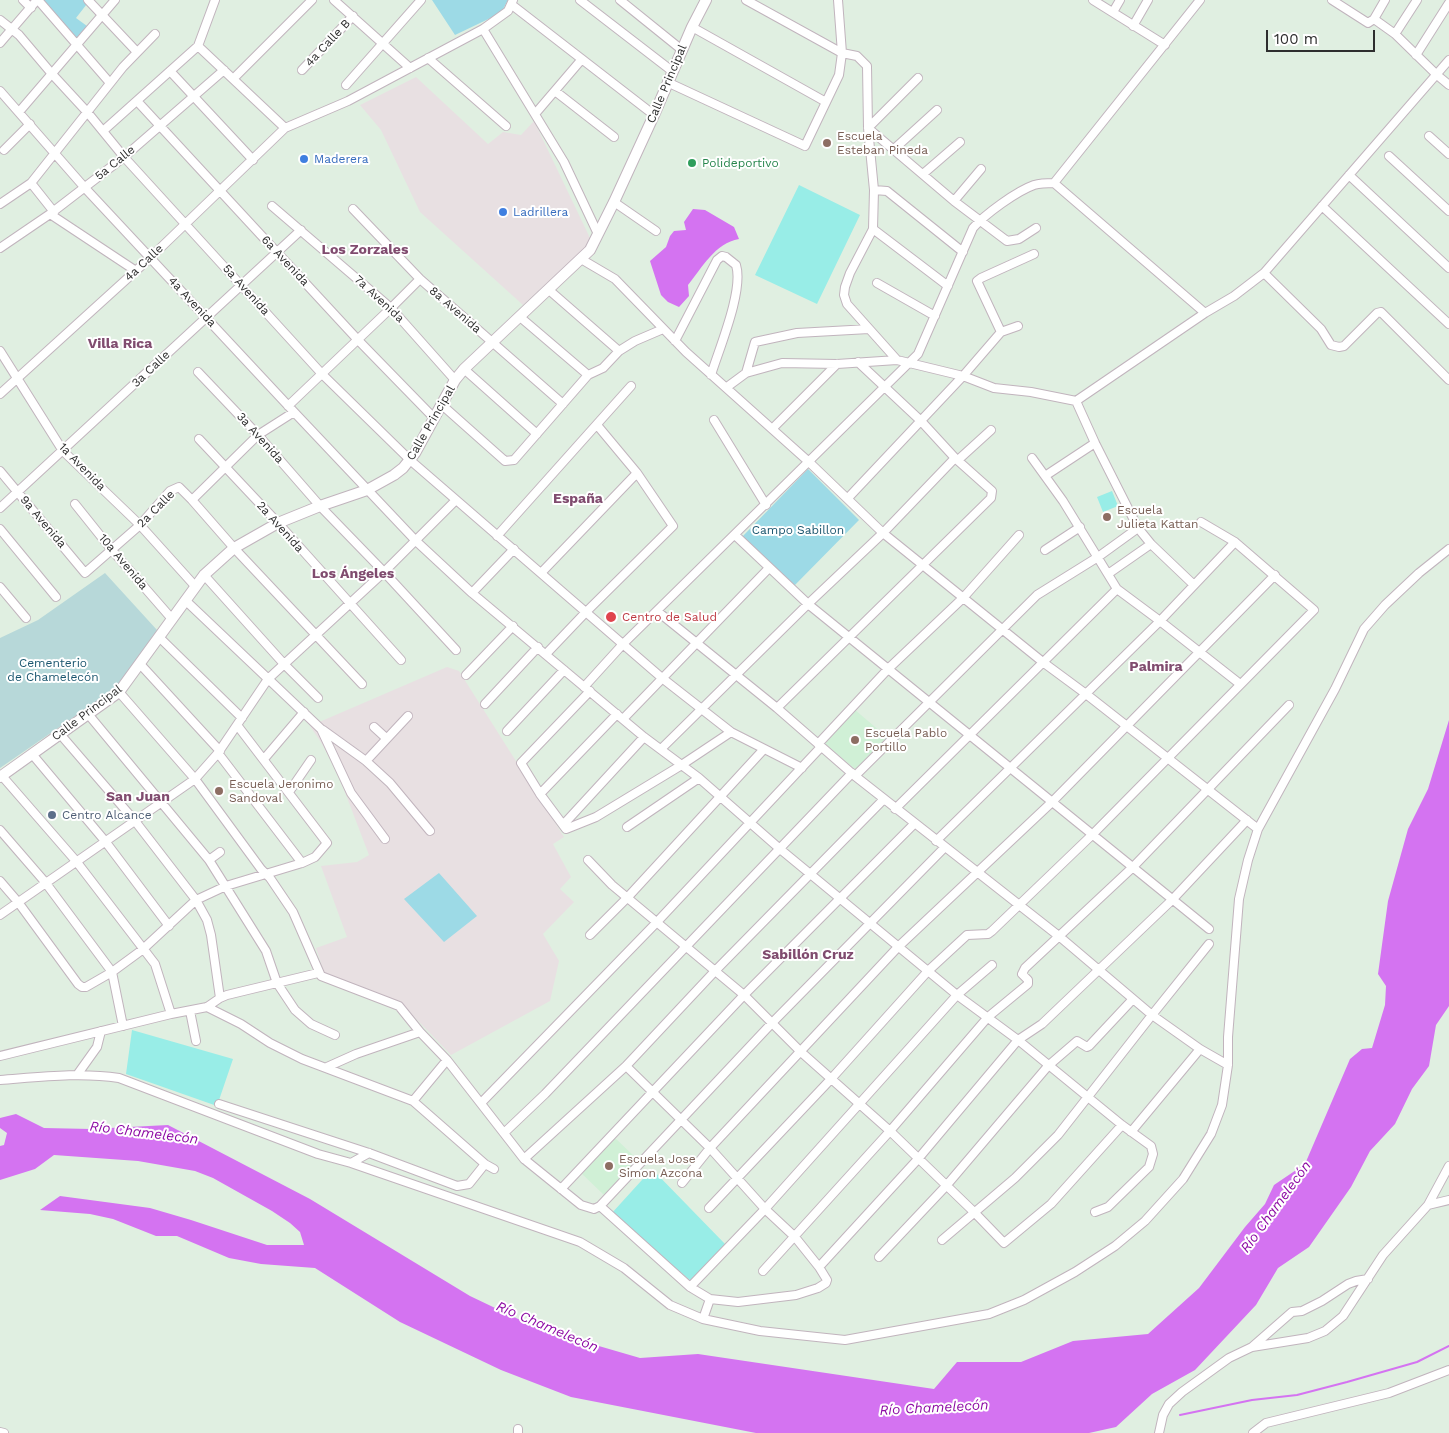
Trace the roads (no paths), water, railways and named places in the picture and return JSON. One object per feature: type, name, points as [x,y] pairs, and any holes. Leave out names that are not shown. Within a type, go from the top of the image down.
[{"type":"street","points":[[23,0],[31,8]]},
{"type":"street","points":[[0,43],[38,0],[110,83]]},
{"type":"street","points":[[88,0],[137,52]]},
{"type":"street","points":[[19,112],[115,0]]},
{"type":"street","points":[[103,131],[198,46],[215,0]]},
{"type":"street","points":[[233,79],[312,0]]},
{"type":"street","points":[[334,0],[410,68]]},
{"type":"street","points":[[346,85],[422,0]]},
{"type":"street","points":[[580,0],[672,71]]},
{"type":"street","points":[[620,0],[682,50]]},
{"type":"street","name":"Calle Principal","points":[[1,776],[119,692],[195,586],[204,575],[234,548],[278,523],[367,490],[394,475],[410,460],[455,380],[464,369],[590,250],[614,202],[692,27],[706,0]]},
{"type":"street","points":[[746,0],[842,53],[857,56],[867,66],[868,128],[874,190],[874,229],[850,273],[844,295],[846,304],[897,360]]},
{"type":"street","points":[[667,82],[805,146],[839,75],[842,53],[838,0]]},
{"type":"street","points":[[1093,0],[1165,46]]},
{"type":"street","points":[[1113,12],[1120,0]]},
{"type":"street","points":[[1133,26],[1148,0]]},
{"type":"street","points":[[731,732],[680,766],[596,817],[566,829],[521,764],[587,689],[623,644],[918,354],[973,228],[1021,191],[1035,185],[1054,183],[1200,0]]},
{"type":"street","points":[[1337,1],[1368,23],[1374,19],[1385,0]]},
{"type":"street","points":[[1395,34],[1417,0]]},
{"type":"street","points":[[198,46],[285,128],[348,101],[484,28],[502,16],[512,3],[654,115]]},
{"type":"street","points":[[1416,55],[1449,3]]},
{"type":"street","name":"4a Calle B","points":[[302,70],[353,16]]},
{"type":"street","points":[[1374,19],[1395,34],[1449,85]]},
{"type":"street","name":"5a Avenida","points":[[0,20],[19,35],[124,157],[322,374],[410,460],[662,678],[731,732],[802,768]]},
{"type":"street","points":[[692,27],[826,102]]},
{"type":"street","points":[[484,28],[564,162],[598,234]]},
{"type":"street","points":[[0,204],[31,184],[110,83],[155,34]]},
{"type":"street","points":[[428,58],[506,126]]},
{"type":"street","points":[[535,114],[582,59]]},
{"type":"street","points":[[727,387],[746,373],[782,363],[837,364],[897,360],[963,376],[994,388],[1076,400],[1205,313],[1234,296],[1264,273],[1449,60]]},
{"type":"street","name":"5a Calle","points":[[0,248],[85,188],[124,157],[224,70]]},
{"type":"street","points":[[170,71],[253,160]]},
{"type":"street","points":[[868,128],[918,78]]},
{"type":"street","name":"4a Avenida","points":[[0,91],[85,188],[416,541],[472,592],[564,670],[680,766],[699,778],[780,849],[898,947],[1151,1146],[1152,1161],[1142,1175],[1108,1207],[1095,1212]]},
{"type":"street","points":[[556,91],[614,137]]},
{"type":"street","name":"6a Avenida","points":[[137,101],[358,340],[434,418]]},
{"type":"street","points":[[893,150],[937,110]]},
{"type":"street","points":[[4,150],[30,124]]},
{"type":"street","name":"4a Calle","points":[[0,394],[151,258],[285,128]]},
{"type":"street","points":[[868,128],[954,201],[1009,242],[1019,239],[1036,228]]},
{"type":"street","points":[[1429,136],[1449,154]]},
{"type":"street","points":[[922,174],[960,142]]},
{"type":"street","points":[[1389,156],[1449,211]]},
{"type":"street","points":[[954,201],[981,169]]},
{"type":"street","points":[[1349,175],[1449,268]]},
{"type":"street","points":[[1054,183],[1205,313]]},
{"type":"street","points":[[31,184],[52,213],[136,271]]},
{"type":"street","points":[[874,190],[887,191],[963,252]]},
{"type":"street","points":[[614,202],[656,231]]},
{"type":"street","name":"7a Avenida","points":[[272,206],[391,308],[455,380]]},
{"type":"street","points":[[1322,206],[1449,324]]},
{"type":"street","name":"8a Avenida","points":[[353,209],[420,279],[562,404]]},
{"type":"street","points":[[874,229],[948,286]]},
{"type":"street","name":"3a Calle","points":[[0,508],[301,230]]},
{"type":"street","points":[[1001,332],[977,281],[1034,254]]},
{"type":"street","points":[[675,341],[717,260],[722,256],[726,257],[736,265],[738,278],[731,312],[711,375]]},
{"type":"street","points":[[581,259],[615,279],[675,341],[809,462],[883,533],[1044,663],[1258,829]]},
{"type":"street","points":[[1264,273],[1321,330],[1331,345],[1339,348],[1344,346],[1377,313],[1381,312],[1449,380]]},
{"type":"street","name":"2a Calle","points":[[85,573],[140,525],[170,491],[179,487],[192,500],[258,435],[291,409],[322,374],[420,279]]},
{"type":"street","points":[[877,283],[935,316]]},
{"type":"street","points":[[549,290],[619,351]]},
{"type":"street","points":[[520,317],[588,375]]},
{"type":"street","points":[[848,498],[963,376],[1001,332],[1018,326]]},
{"type":"street","points":[[442,405],[505,461],[514,460],[588,375],[603,368],[619,351],[663,329]]},
{"type":"street","points":[[746,373],[755,342],[796,333],[869,329]]},
{"type":"street","name":"1a Avenida","points":[[0,351],[63,451],[140,525],[195,586]]},
{"type":"street","points":[[776,708],[991,498],[992,491],[858,362]]},
{"type":"street","points":[[772,428],[837,364]]},
{"type":"street","points":[[464,369],[537,434]]},
{"type":"street","name":"3a Avenida","points":[[198,372],[258,435],[320,506],[456,650]]},
{"type":"street","points":[[497,536],[631,386]]},
{"type":"street","points":[[1076,400],[1095,444],[1138,528],[1151,544],[1194,585]]},
{"type":"street","points":[[714,420],[766,505]]},
{"type":"street","points":[[546,654],[673,526],[636,474],[597,425]]},
{"type":"street","points":[[661,749],[957,459],[991,430]]},
{"type":"street","name":"2a Avenida","points":[[199,440],[278,523],[402,660]]},
{"type":"street","points":[[1045,476],[1095,444]]},
{"type":"street","points":[[1032,458],[1080,528],[1117,589],[1240,684]]},
{"type":"street","name":"9a Avenida","points":[[0,471],[85,573]]},
{"type":"street","points":[[541,573],[636,474]]},
{"type":"street","points":[[192,500],[234,548],[362,684]]},
{"type":"street","points":[[0,915],[195,779],[219,752],[268,679],[384,572],[456,500]]},
{"type":"street","name":"10a Avenida","points":[[75,504],[172,620]]},
{"type":"street","points":[[709,1208],[831,1079],[928,971],[967,935],[988,934],[1092,834],[1314,610],[1235,542],[1201,522]]},
{"type":"street","points":[[1045,550],[1080,528]]},
{"type":"street","points":[[504,1132],[545,1094],[853,775],[1037,595],[1138,528]]},
{"type":"street","points":[[0,529],[56,598]]},
{"type":"street","points":[[735,535],[808,604],[1209,929]]},
{"type":"street","points":[[481,1103],[752,823],[888,669],[963,598],[1019,535]]},
{"type":"street","points":[[936,840],[1012,768],[1160,621],[1235,542]]},
{"type":"street","points":[[1108,574],[1151,544]]},
{"type":"street","points":[[0,1080],[77,1075],[101,1075],[120,1078],[293,1144],[580,1242],[624,1268],[670,1305],[703,1319],[760,1331],[845,1340],[989,1314],[1024,1300],[1075,1272],[1115,1246],[1145,1221],[1183,1179],[1211,1134],[1222,1105],[1228,1064],[1228,1037],[1239,899],[1248,860],[1258,829],[1335,689],[1364,629],[1392,599],[1449,549]]},
{"type":"street","points":[[472,592],[514,550]]},
{"type":"street","points":[[540,794],[662,678],[769,568]]},
{"type":"street","points":[[204,575],[284,664],[318,698]]},
{"type":"street","points":[[682,1183],[710,1148],[898,947],[1052,802],[1275,575]]},
{"type":"street","points":[[0,587],[26,618]]},
{"type":"street","points":[[895,809],[1117,589]]},
{"type":"street","points":[[185,600],[321,729],[366,761],[390,783],[430,831]]},
{"type":"street","points":[[657,611],[776,708],[853,775],[1060,937],[1133,1000],[1200,1049],[1228,1064]]},
{"type":"street","points":[[466,675],[513,626]]},
{"type":"street","points":[[0,881],[82,987],[86,988],[142,950],[196,900],[226,886],[302,863],[314,857],[327,843],[264,759],[240,722],[159,636]]},
{"type":"street","points":[[485,704],[538,647]]},
{"type":"street","points":[[140,664],[219,752],[302,863]]},
{"type":"street","points":[[507,731],[564,670]]},
{"type":"street","points":[[119,692],[195,779],[265,874],[270,878],[293,912],[318,973],[324,979],[399,1006],[420,1032],[447,1060],[524,1158],[581,1205],[594,1209],[600,1206],[772,1024],[944,847]]},
{"type":"street","points":[[763,1271],[890,1131],[988,1017],[1028,984],[1028,980],[1022,974],[1023,971],[1132,867],[1289,705]]},
{"type":"street","points":[[264,759],[304,712]]},
{"type":"street","points":[[88,714],[209,860],[266,950],[276,983],[295,1010],[312,1024],[335,1035]]},
{"type":"street","points":[[366,761],[408,716]]},
{"type":"street","points":[[374,727],[386,738]]},
{"type":"street","points":[[321,729],[351,793],[385,840]]},
{"type":"street","points":[[60,734],[135,820],[196,900],[207,920],[211,935],[220,998]]},
{"type":"street","points":[[563,825],[644,737]]},
{"type":"street","points":[[590,935],[721,798],[764,749]]},
{"type":"street","points":[[32,754],[106,841],[169,926]]},
{"type":"street","points":[[289,792],[311,760]]},
{"type":"street","points":[[1,776],[76,861],[154,964],[171,1014]]},
{"type":"street","points":[[628,827],[699,778]]},
{"type":"street","points":[[524,1158],[626,1066],[715,971],[884,799]]},
{"type":"street","points":[[820,1267],[918,1159],[1018,1040],[1042,1024],[1172,900],[1246,820]]},
{"type":"street","points":[[561,1190],[744,995],[914,824]]},
{"type":"street","points":[[0,830],[45,882],[112,972],[123,1026]]},
{"type":"street","points":[[209,860],[220,852]]},
{"type":"street","points":[[588,860],[627,898],[744,995],[800,1052],[890,1131],[1004,1243],[1051,1204],[1122,1125]]},
{"type":"street","points":[[942,1240],[1041,1154],[1209,944]]},
{"type":"street","points":[[690,1287],[765,1209],[957,995],[992,965]]},
{"type":"street","points":[[0,1056],[207,1007],[220,998],[318,973]]},
{"type":"street","points":[[879,1257],[946,1186],[1048,1066],[1077,1041],[1087,1047],[1089,1046],[1133,1000]]},
{"type":"street","points":[[207,1007],[241,1024],[284,1050],[413,1100],[494,1169]]},
{"type":"street","points":[[190,1011],[196,1042]]},
{"type":"street","points":[[77,1075],[97,1047],[101,1031]]},
{"type":"street","points":[[327,1067],[356,1054],[420,1032]]},
{"type":"street","points":[[1131,1132],[1200,1049]]},
{"type":"street","points":[[413,1100],[447,1060]]},
{"type":"street","points":[[600,1206],[690,1287],[710,1299],[738,1302],[796,1295],[818,1288],[826,1283],[827,1280],[820,1267],[795,1237],[765,1209],[710,1148],[626,1066]]},
{"type":"street","points":[[218,1104],[369,1153],[457,1186],[468,1184],[486,1164]]},
{"type":"street","points":[[351,1163],[369,1153]]},
{"type":"street","points":[[1252,1347],[1308,1338],[1325,1331],[1343,1316],[1383,1255],[1428,1205],[1449,1166]]},
{"type":"street","points":[[1428,1205],[1449,1200]]},
{"type":"street","points":[[1158,1433],[1163,1415],[1169,1404],[1182,1392],[1229,1358],[1252,1347],[1292,1312],[1302,1311],[1322,1302],[1348,1284],[1368,1279]]},
{"type":"street","points":[[703,1319],[710,1299]]},
{"type":"street","points":[[1253,1433],[1260,1427],[1274,1421],[1389,1393],[1449,1370]]},
{"type":"street","points":[[0,1432],[4,1433]]},
{"type":"water","points":[[693,209],[705,210],[734,227],[739,239],[723,245],[710,257],[688,285],[689,296],[679,307],[668,302],[661,295],[650,261],[666,247],[674,231],[686,230],[684,222]]},
{"type":"water","name":"Río Chamelecón","points":[[1449,720],[1449,1006],[1436,1025],[1429,1066],[1412,1089],[1395,1124],[1370,1151],[1351,1187],[1309,1247],[1278,1268],[1256,1305],[1195,1370],[1152,1394],[1116,1427],[1089,1433],[756,1433],[571,1397],[501,1370],[400,1322],[315,1268],[261,1264],[229,1258],[177,1236],[156,1236],[113,1219],[90,1214],[40,1210],[60,1196],[150,1208],[267,1245],[304,1245],[300,1232],[290,1223],[213,1178],[195,1171],[138,1161],[54,1155],[35,1169],[0,1180],[0,1146],[4,1145],[7,1133],[0,1128],[0,1118],[16,1114],[44,1128],[91,1129],[168,1125],[310,1199],[470,1296],[537,1328],[640,1358],[698,1354],[934,1389],[957,1362],[1021,1362],[1073,1341],[1148,1334],[1199,1288],[1245,1227],[1265,1204],[1274,1185],[1305,1164],[1350,1059],[1362,1049],[1372,1048],[1385,1005],[1386,986],[1378,974],[1388,901],[1408,829],[1428,789]]},
{"type":"waterway","points":[[1180,1415],[1252,1400],[1297,1395],[1417,1362],[1449,1346]]},
{"type":"place","name":"Escuela Esteban Pineda","points":[[827,143]]},
{"type":"place","name":"Maderera","points":[[304,159]]},
{"type":"place","name":"Polideportivo","points":[[692,163]]},
{"type":"place","name":"Ladrillera","points":[[503,212]]},
{"type":"place","name":"Escuela Julieta Kattan","points":[[1107,517]]},
{"type":"place","name":"Centro de Salud","points":[[611,617]]},
{"type":"place","name":"Escuela Pablo Portillo","points":[[855,740]]},
{"type":"place","name":"Escuela Jeronimo Sandoval","points":[[219,791]]},
{"type":"place","name":"Centro Alcance","points":[[52,815]]},
{"type":"place","name":"Escuela Jose Simon Azcona","points":[[609,1166]]},
{"type":"district","name":"Los Zorzales","points":[[365,250]]},
{"type":"district","name":"Villa Rica","points":[[120,344]]},
{"type":"district","name":"España","points":[[578,499]]},
{"type":"district","name":"Los Ángeles","points":[[353,574]]},
{"type":"district","name":"Palmira","points":[[1156,667]]},
{"type":"district","name":"San Juan","points":[[138,797]]},
{"type":"district","name":"Sabillón Cruz","points":[[808,955]]},
{"type":"park label","name":"Campo Sabillon","points":[[798,530]]},
{"type":"park label","name":"Cementerio de Chamelecón","points":[[53,670]]}]
